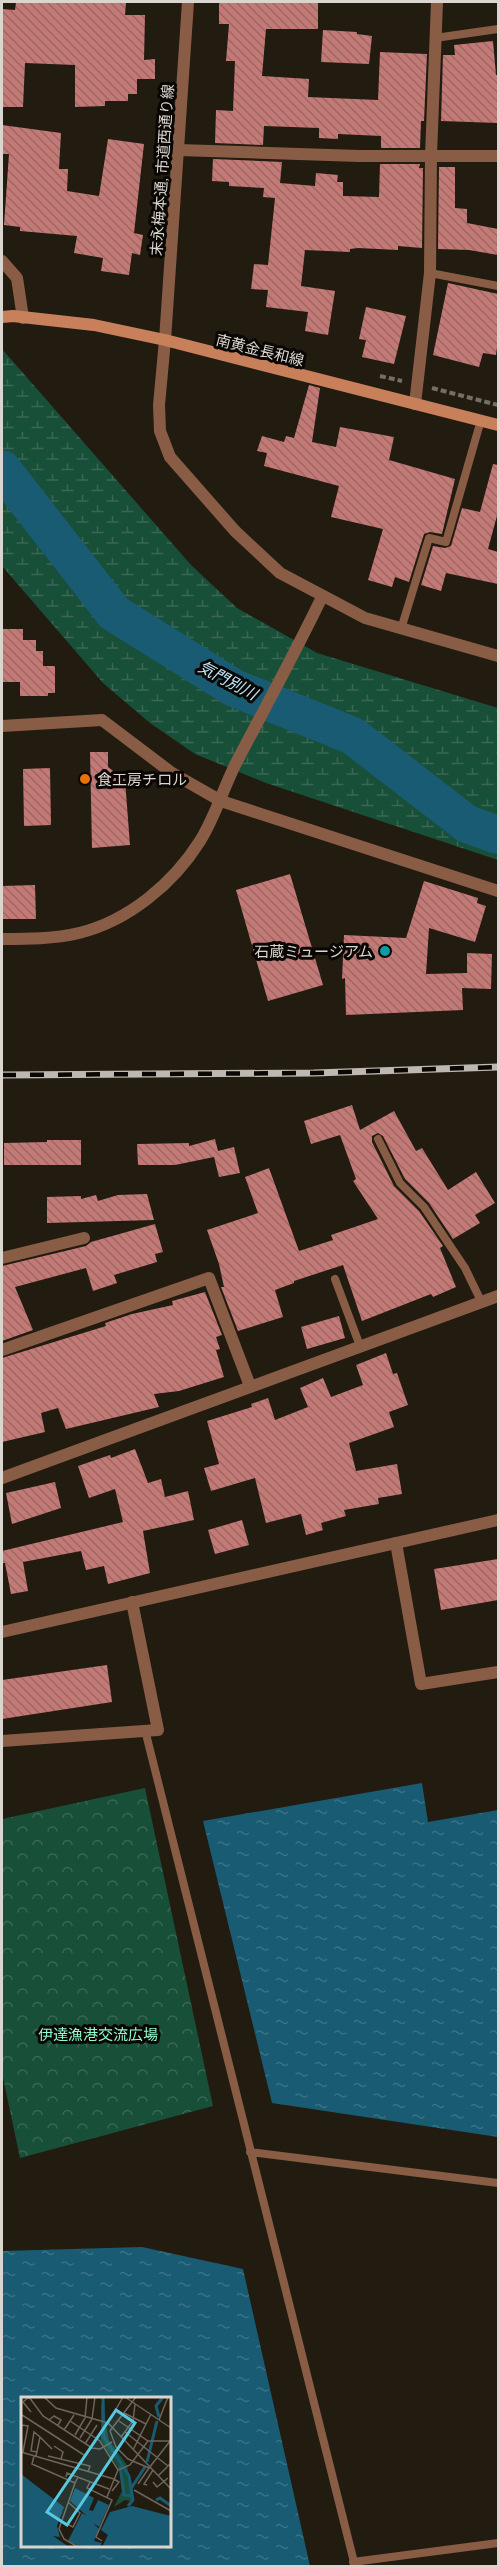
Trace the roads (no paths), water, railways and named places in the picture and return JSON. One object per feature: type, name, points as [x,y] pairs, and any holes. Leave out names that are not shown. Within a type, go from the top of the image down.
[{"type":"main road","name":"南黄金長和線","points":[[13,317],[94,325],[165,340],[498,425]]},
{"type":"street","name":"末永梅本通, 市道西通り線","points":[[188,2],[159,405],[160,431],[170,457],[235,531],[280,573],[365,618],[497,652]]},
{"type":"street","points":[[415,404],[430,273],[431,155],[437,2]]},
{"type":"street","points":[[179,150],[359,156],[498,156]]},
{"type":"street","points":[[2,261],[16,278],[13,317]]},
{"type":"street","points":[[2,939],[38,938],[80,932],[115,918],[142,904],[182,865],[199,842],[220,801],[230,775],[322,597]]},
{"type":"street","points":[[2,726],[102,720],[164,767],[220,801],[498,891]]},
{"type":"street","points":[[2,1258],[84,1238]]},
{"type":"street","points":[[2,1350],[209,1278],[250,1386]]},
{"type":"street","points":[[2,1478],[498,1296]]},
{"type":"street","points":[[2,1632],[498,1520]]},
{"type":"street","points":[[396,1542],[421,1684],[498,1672]]},
{"type":"street","points":[[2,1741],[158,1730],[132,1602]]},
{"type":"lane","points":[[435,38],[498,29]]},
{"type":"lane","points":[[430,273],[498,286]]},
{"type":"lane","points":[[401,629],[429,538],[446,542],[482,420]]},
{"type":"lane","points":[[378,1138],[400,1183],[424,1207],[465,1268],[481,1301]]},
{"type":"lane","points":[[335,1279],[360,1346]]},
{"type":"lane","points":[[145,1730],[354,2564],[498,2543]]},
{"type":"lane","points":[[250,2152],[498,2183]]},
{"type":"water","points":[[422,1783],[428,1822],[498,1810],[498,2137],[272,2103],[203,1821]]},
{"type":"water","points":[[142,2247],[243,2269],[310,2566],[2,2566],[2,2251]]},
{"type":"waterway","name":"気門別川","points":[[2,469],[114,613],[234,688],[353,736],[467,824],[498,835]]},
{"type":"railway","points":[[2,1075],[314,1073],[498,1067]]},
{"type":"place","name":"食工房チロル","points":[[85,779]]},
{"type":"place","name":"石蔵ミュージアム","points":[[385,951]]},
{"type":"park label","name":"伊達漁港交流広場","points":[[98,2034]]}]
